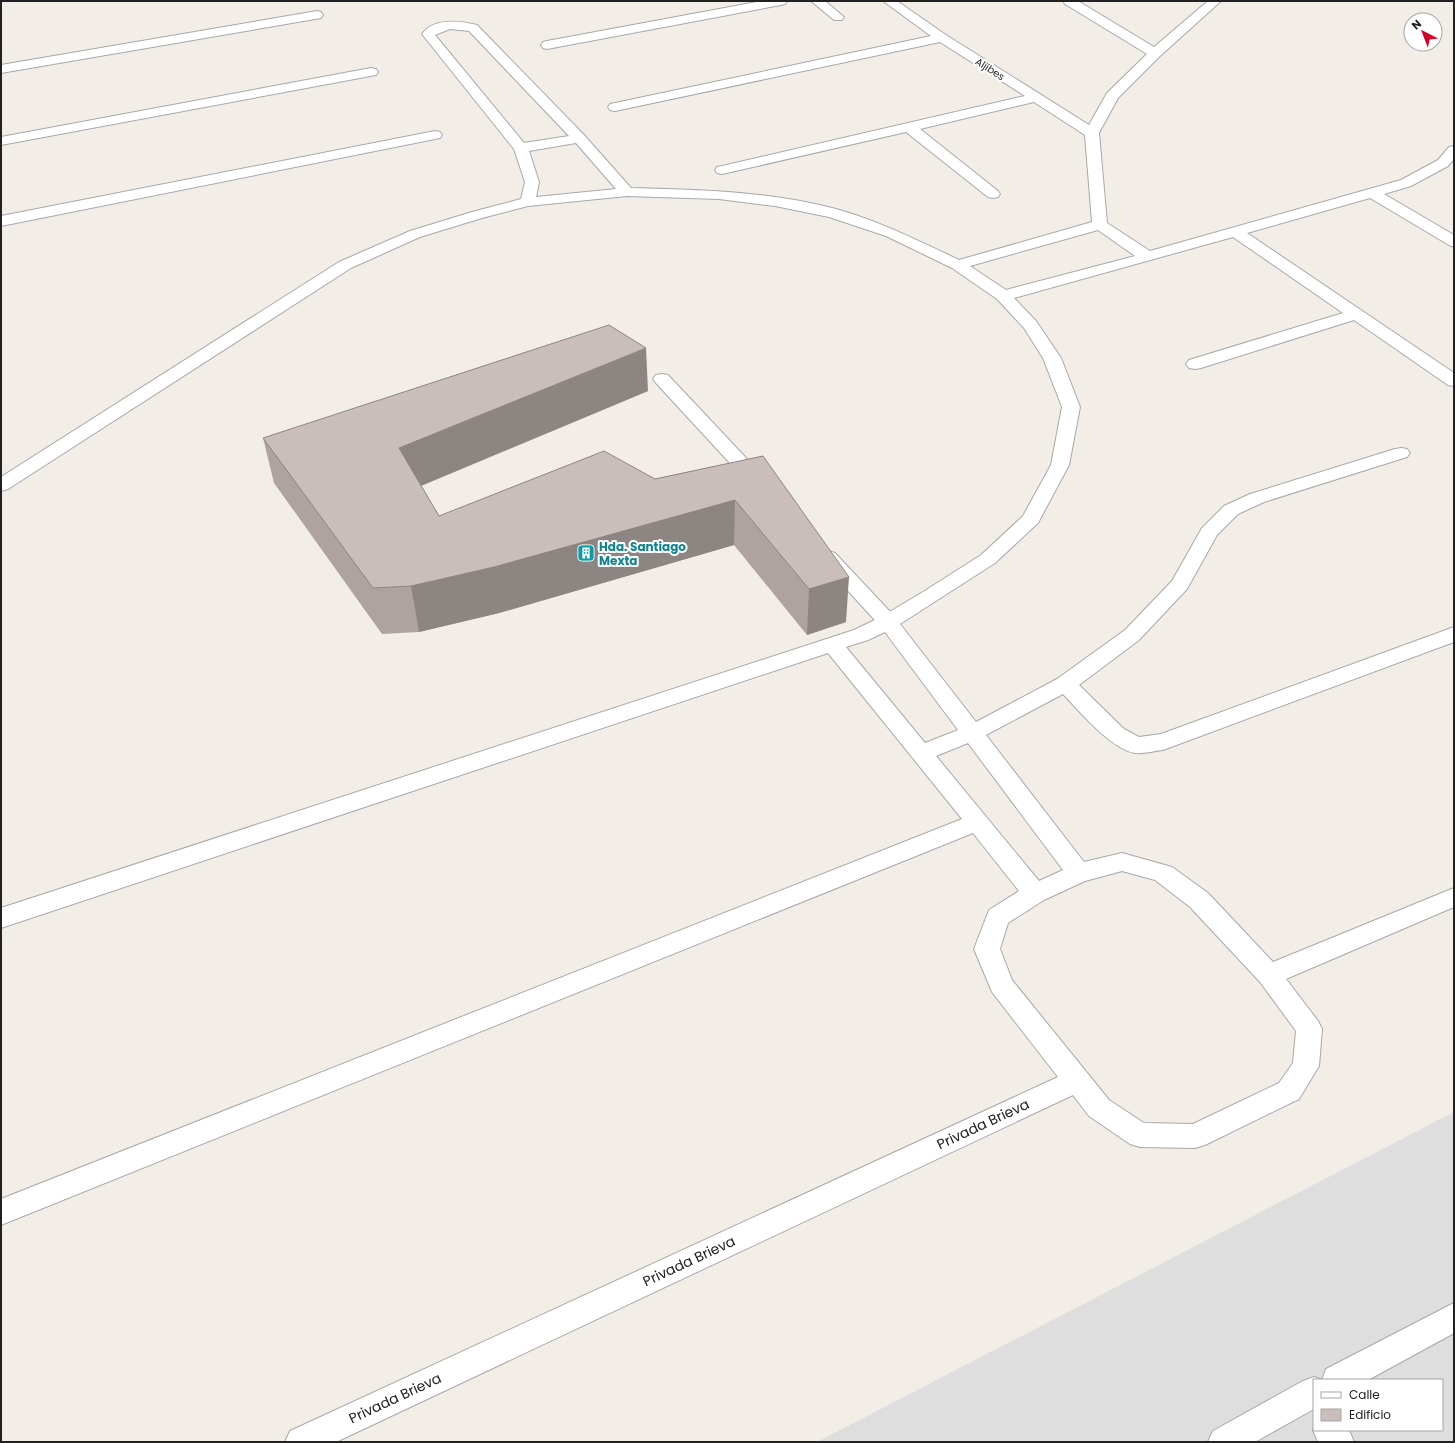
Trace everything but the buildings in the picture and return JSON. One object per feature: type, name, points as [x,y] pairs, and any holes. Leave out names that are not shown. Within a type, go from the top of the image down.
[{"type":"street","points":[[546,45],[781,1]]},
{"type":"street","points":[[817,1],[838,17]]},
{"type":"street","name":"Aljibes","points":[[889,1],[942,38],[1092,133]]},
{"type":"street","points":[[1069,1],[1155,53]]},
{"type":"street","points":[[1100,225],[1092,133],[1112,96],[1155,53],[1215,1]]},
{"type":"street","points":[[1,69],[317,15]]},
{"type":"street","points":[[528,202],[532,182],[521,148],[428,34],[434,29],[448,25],[462,24],[473,28],[579,138],[627,192]]},
{"type":"street","points":[[616,107],[942,38]]},
{"type":"street","points":[[1,141],[371,72]]},
{"type":"street","points":[[722,170],[1036,98]]},
{"type":"street","points":[[909,127],[994,194]]},
{"type":"street","points":[[1,221],[435,135]]},
{"type":"street","points":[[521,148],[579,138]]},
{"type":"street","points":[[1003,296],[1374,194],[1406,183],[1443,163],[1454,150]]},
{"type":"street","points":[[1,485],[345,265],[415,234],[477,215],[528,202],[627,192],[719,195],[775,202],[832,213],[891,233],[958,265],[1003,296],[1030,325],[1052,358],[1071,407],[1060,465],[1031,519],[988,559],[930,597],[888,622],[860,635],[1,918]]},
{"type":"street","points":[[1374,194],[1454,242]]},
{"type":"street","points":[[958,265],[1100,225],[1148,257]]},
{"type":"street","points":[[1235,232],[1454,381]]},
{"type":"street","points":[[1195,364],[1356,314]]},
{"type":"street","points":[[662,379],[770,495]]},
{"type":"street","points":[[920,753],[973,733],[1065,684],[1132,635],[1180,584],[1209,532],[1231,510],[1257,498],[1401,453]]},
{"type":"street","points":[[818,547],[888,622],[1079,873]]},
{"type":"street","points":[[1065,684],[1116,734],[1136,744],[1163,742],[1454,634]]},
{"type":"street","points":[[832,644],[1035,893]]},
{"type":"street","points":[[1,1212],[978,822]]},
{"type":"street","points":[[1122,862],[1163,873],[1199,900],[1269,975],[1309,1029],[1306,1066],[1289,1091],[1195,1136],[1140,1136],[1099,1108],[1001,985],[987,949],[998,916],[1035,893],[1079,873],[1122,862]]},
{"type":"street","points":[[1269,975],[1454,897]]},
{"type":"street","name":"Privada Brieva","points":[[301,1442],[1078,1080]]},
{"type":"street","points":[[1339,1379],[1454,1317]]},
{"type":"street","points":[[1224,1442],[1311,1400]]},
{"type":"street","points":[[1330,1431],[1338,1442]]},
{"type":"shaded area","points":[[1454,1112],[1454,1442],[817,1442]]},
{"type":"place","name":"Hda. Santiago Mexta","points":[[586,553]]}]
